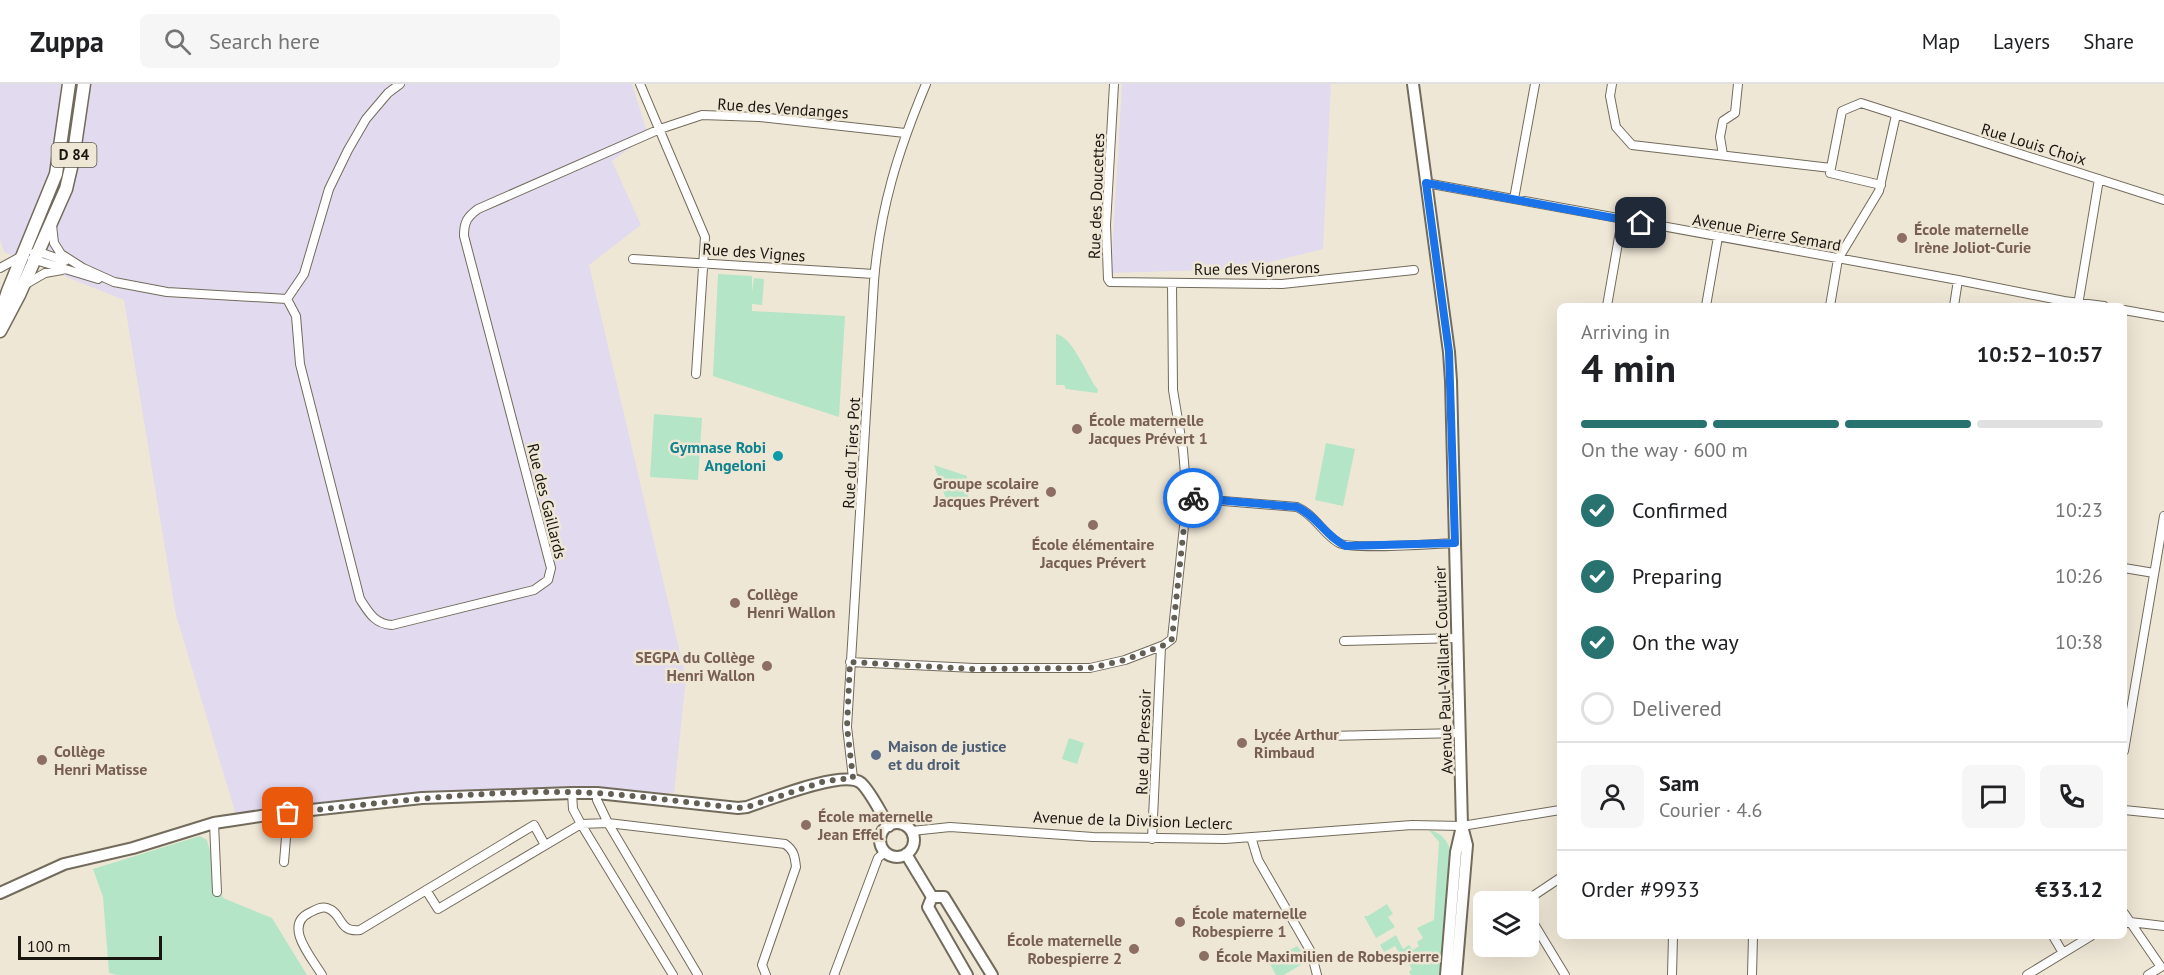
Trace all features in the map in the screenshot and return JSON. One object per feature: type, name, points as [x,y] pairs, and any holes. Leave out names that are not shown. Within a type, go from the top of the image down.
[{"type":"main road","name":"D 84","points":[[0,331],[22,287],[56,174],[69,84]]},
{"type":"main road","name":"D 84","points":[[0,316],[52,223],[70,178],[84,84]]},
{"type":"street","points":[[32,256],[66,270],[166,292],[288,299],[304,274],[329,189],[348,150],[366,120],[388,93],[400,84]]},
{"type":"street","points":[[640,84],[705,237],[696,374]]},
{"type":"street","name":"Rue du Tiers Pot","points":[[853,778],[847,727],[874,274],[882,215],[905,132],[926,84]]},
{"type":"street","name":"Rue des Doucettes","points":[[1114,84],[1107,216],[1108,279],[1110,282],[1173,283]]},
{"type":"street","name":"Avenue Paul-Vaillant Couturier","points":[[1413,84],[1449,352],[1462,826]]},
{"type":"street","points":[[1514,199],[1535,84]]},
{"type":"street","points":[[1612,84],[1610,96],[1616,127],[1632,145],[1831,168],[1830,173],[1881,185]]},
{"type":"street","points":[[1723,156],[1720,137],[1723,121],[1735,113],[1738,84]]},
{"type":"street","name":"Rue Louis Choix","points":[[1831,168],[1842,111],[1861,103],[2164,200]]},
{"type":"street","name":"Rue des Vendanges","points":[[660,129],[702,115],[759,117],[905,132]]},
{"type":"street","points":[[1831,303],[1838,259],[1879,191],[1896,116]]},
{"type":"street","name":"Rue des Gaillards","points":[[288,299],[296,316],[300,364],[360,599],[374,620],[392,625],[534,590],[548,580],[551,568],[464,236],[464,225],[468,216],[478,208],[660,129]]},
{"type":"street","points":[[2078,303],[2099,179]]},
{"type":"street","name":"Avenue Pierre Semard","points":[[1426,183],[2073,303]]},
{"type":"street","points":[[1608,303],[1622,220]]},
{"type":"street","points":[[52,223],[52,235],[61,254],[83,268],[114,282]]},
{"type":"street","points":[[1707,303],[1718,237]]},
{"type":"street","points":[[0,268],[32,256],[83,268]]},
{"type":"street","name":"Rue des Vignes","points":[[633,259],[874,274]]},
{"type":"street","points":[[22,287],[28,281],[45,273],[66,270]]},
{"type":"street","name":"Rue des Vignerons","points":[[1173,283],[1294,283],[1414,270]]},
{"type":"street","points":[[1954,303],[1958,280]]},
{"type":"street","points":[[850,662],[974,669],[1090,668],[1125,660],[1161,647],[1172,639],[1187,498],[1183,450],[1173,390],[1173,283]]},
{"type":"street","points":[[2127,311],[2164,318]]},
{"type":"street","points":[[1187,498],[1297,507],[1307,512],[1336,541],[1346,546],[1455,543]]},
{"type":"street","points":[[2127,733],[2164,516]]},
{"type":"street","points":[[2127,568],[2154,573]]},
{"type":"street","points":[[1344,641],[1458,638]]},
{"type":"street","name":"Rue du Pressoir","points":[[1152,839],[1161,647]]},
{"type":"street","points":[[1328,736],[1460,733]]},
{"type":"street","points":[[0,893],[64,864],[133,848],[214,823],[422,798],[597,793],[738,808],[825,781],[853,778],[862,784],[889,826]]},
{"type":"street","points":[[572,793],[573,809],[581,824],[673,975]]},
{"type":"street","points":[[597,793],[597,800],[608,823],[698,975]]},
{"type":"street","name":"Avenue de la Division Leclerc","points":[[912,831],[950,827],[1152,839],[1251,837],[1412,825],[1462,826],[1557,810]]},
{"type":"street","points":[[2127,810],[2164,814]]},
{"type":"street","points":[[284,862],[288,813]]},
{"type":"street","points":[[214,823],[217,892]]},
{"type":"street","points":[[426,890],[438,909],[581,824],[608,823],[785,844],[791,848],[796,867],[762,965],[766,975]]},
{"type":"street","points":[[322,975],[298,934],[297,924],[302,916],[320,908],[327,908],[334,912],[345,927],[351,931],[360,930],[534,825],[545,845]]},
{"type":"street","points":[[904,825],[912,831],[913,847],[906,854],[895,857],[885,852],[881,838],[889,826],[904,825]]},
{"type":"street","points":[[1446,975],[1456,852],[1462,826]]},
{"type":"street","points":[[1456,975],[1466,856],[1466,835],[1462,826]]},
{"type":"street","points":[[1251,837],[1258,860],[1308,945],[1317,975]]},
{"type":"street","points":[[834,975],[878,858],[885,852]]},
{"type":"street","points":[[906,854],[932,897]]},
{"type":"street","points":[[1539,892],[1557,880]]},
{"type":"street","points":[[932,897],[927,907],[967,975]]},
{"type":"street","points":[[932,897],[944,897],[992,975]]},
{"type":"street","points":[[2127,923],[2164,926]]},
{"type":"street","points":[[2127,923],[2163,969],[2148,975]]},
{"type":"street","points":[[1539,932],[1565,975]]},
{"type":"street","points":[[1672,975],[1673,939]]},
{"type":"street","points":[[1752,975],[1753,939]]},
{"type":"street","points":[[2055,939],[2063,953]]},
{"type":"street","points":[[2027,975],[2086,939]]},
{"type":"shaded area","points":[[0,84],[632,84],[648,135],[612,161],[641,225],[589,265],[686,678],[674,793],[457,790],[236,815],[176,615],[124,300],[4,252],[0,239]]},
{"type":"shaded area","points":[[1122,84],[1331,84],[1323,249],[1242,269],[1111,273]]},
{"type":"green space","points":[[718,274],[752,276],[752,292],[754,278],[764,279],[762,305],[752,304],[752,311],[845,316],[839,417],[713,376]]},
{"type":"green space","points":[[1056,334],[1074,349],[1098,390],[1097,393],[1066,389],[1064,385],[1056,385]]},
{"type":"green space","points":[[654,414],[702,418],[698,480],[650,477]]},
{"type":"green space","points":[[1326,443],[1355,449],[1343,506],[1315,500]]},
{"type":"green space","points":[[934,465],[967,476],[968,505],[948,505]]},
{"type":"green space","points":[[1069,738],[1084,743],[1077,764],[1062,759]]},
{"type":"green space","points":[[1429,830],[1444,838],[1451,855],[1442,975],[1411,975],[1409,972],[1412,969],[1408,963],[1406,964],[1395,946],[1384,952],[1380,945],[1396,935],[1403,949],[1409,945],[1413,950],[1419,946],[1417,942],[1423,938],[1417,928],[1434,920],[1439,842]]},
{"type":"green space","points":[[200,836],[207,840],[223,898],[272,918],[307,975],[117,975],[109,973],[103,897],[93,869]]},
{"type":"green space","points":[[1387,904],[1393,914],[1388,917],[1395,927],[1376,938],[1364,916],[1368,916]]},
{"type":"green space","points":[[1297,946],[1302,952],[1302,964],[1284,975],[1276,975],[1269,962]]},
{"type":"way so far","points":[[288,813],[422,798],[483,794],[572,793],[597,793],[738,808],[825,781],[853,778],[847,727],[850,662],[974,669],[1090,668],[1125,660],[1164,645],[1172,639],[1187,498],[1193,498]]},
{"type":"place","name":"École maternelle Irène Joliot-Curie","points":[[1902,238]]},
{"type":"place","name":"École maternelle Jacques Prévert 1","points":[[1077,429]]},
{"type":"place","name":"Gymnase Robi Angeloni","points":[[778,456]]},
{"type":"place","name":"Groupe scolaire Jacques Prévert","points":[[1051,492]]},
{"type":"place","name":"École élémentaire Jacques Prévert","points":[[1093,525]]},
{"type":"place","name":"Collège Henri Wallon","points":[[735,603]]},
{"type":"place","name":"SEGPA du Collège Henri Wallon","points":[[767,666]]},
{"type":"place","name":"Lycée Arthur Rimbaud","points":[[1242,743]]},
{"type":"place","name":"Maison de justice et du droit","points":[[876,755]]},
{"type":"place","name":"Collège Henri Matisse","points":[[42,760]]},
{"type":"place","name":"École maternelle Jean Effel","points":[[806,825]]},
{"type":"place","name":"École maternelle Robespierre 1","points":[[1180,922]]},
{"type":"place","name":"École maternelle Robespierre 2","points":[[1134,949]]},
{"type":"place","name":"École Maximilien de Robespierre","points":[[1204,956]]},
{"type":"route","points":[[1193,498],[1297,507],[1307,512],[1336,541],[1346,546],[1455,543],[1449,352],[1426,183],[1641,223]]}]
